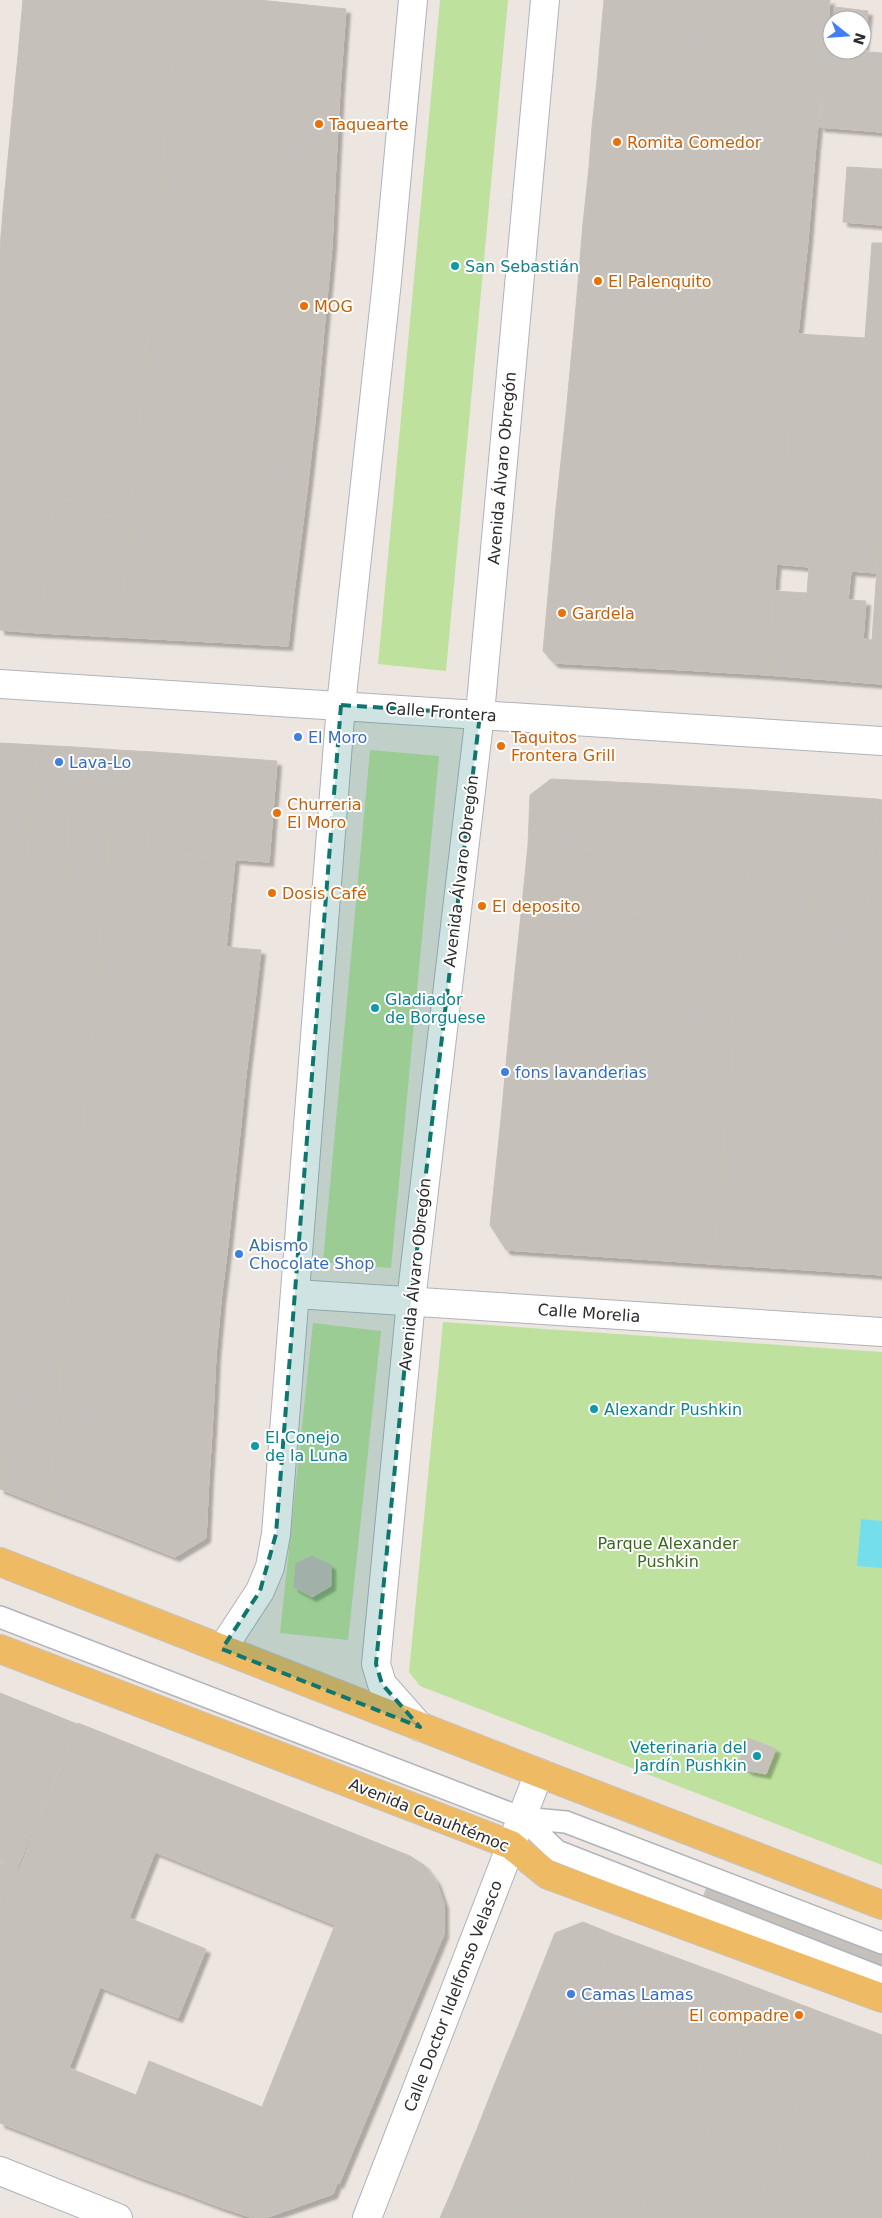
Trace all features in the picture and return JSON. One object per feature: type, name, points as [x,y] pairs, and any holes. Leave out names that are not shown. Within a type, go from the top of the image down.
[{"type":"main road","points":[[222,1649],[248,1612],[270,1567],[276,1534],[341,706],[386,291],[413,0]]},
{"type":"main road","name":"Avenida Álvaro Obregón","points":[[420,1727],[382,1684],[376,1664],[411,1301],[480,714],[546,0]]},
{"type":"main road","name":"Calle Frontera","points":[[0,684],[882,741]]},
{"type":"main road","name":"Calle Morelia","points":[[296,1294],[882,1332]]},
{"type":"main road","points":[[0,1562],[539,1774],[882,1904]]},
{"type":"main road","name":"Avenida Cuauhtémoc","points":[[0,1649],[511,1845],[548,1876],[882,1998]]},
{"type":"main road","name":"Calle Doctor Ildelfonso Velasco","points":[[367,2218],[539,1774]]},
{"type":"main road","points":[[0,2171],[118,2218]]},
{"type":"lane","points":[[0,1617],[522,1818],[566,1822],[882,1943]]},
{"type":"lane","points":[[522,1818],[556,1851],[882,1978]]},
{"type":"highlighted area","points":[[341,705],[480,714],[411,1301],[376,1664],[382,1684],[420,1727],[222,1649],[260,1591],[276,1534]]},
{"type":"green space","points":[[440,0],[508,0],[446,671],[378,664]]},
{"type":"green space","points":[[370,750],[439,756],[391,1268],[323,1262]]},
{"type":"green space","name":"Parque Alexander Pushkin","points":[[443,1322],[882,1352],[882,1865],[420,1686],[409,1672]]},
{"type":"green space","points":[[313,1323],[381,1331],[348,1640],[280,1633]]},
{"type":"water","points":[[861,1519],[882,1521],[882,1568],[857,1566]]},
{"type":"building","points":[[23,0],[178,0],[172,69],[18,55]]},
{"type":"building","points":[[178,0],[259,0],[346,9],[340,89],[172,72]]},
{"type":"building","points":[[604,0],[717,0],[714,41],[601,33]]},
{"type":"building","points":[[717,0],[769,0],[765,43],[714,41]]},
{"type":"building","points":[[769,0],[830,0],[829,10],[822,10],[822,48],[765,43]]},
{"type":"building","points":[[835,7],[860,10],[835,10]]},
{"type":"building","points":[[601,33],[822,48],[822,60],[825,60],[821,98],[597,81]]},
{"type":"building","points":[[872,52],[882,53],[882,132],[820,127],[825,60],[872,60]]},
{"type":"building","points":[[18,55],[172,69],[165,141],[11,127]]},
{"type":"building","points":[[172,72],[340,89],[336,163],[164,148]]},
{"type":"building","points":[[597,81],[821,98],[816,144],[592,127]]},
{"type":"building","points":[[11,127],[165,141],[157,229],[3,211]]},
{"type":"building","points":[[592,127],[683,134],[680,173],[589,167]]},
{"type":"building","points":[[683,134],[816,144],[808,240],[583,224],[589,167],[680,173]]},
{"type":"building","points":[[164,148],[336,163],[332,246],[157,229]]},
{"type":"building","points":[[847,167],[882,169],[882,225],[843,222]]},
{"type":"building","points":[[3,211],[157,229],[332,246],[317,403],[142,386],[150,307],[0,293],[0,248]]},
{"type":"building","points":[[583,224],[808,240],[798,334],[575,318]]},
{"type":"building","points":[[872,243],[882,243],[882,339],[865,338]]},
{"type":"building","points":[[0,293],[150,307],[143,388],[0,373]]},
{"type":"building","points":[[575,318],[798,334],[789,429],[566,414]]},
{"type":"building","points":[[798,334],[882,339],[882,434],[789,429]]},
{"type":"building","points":[[0,373],[143,388],[130,525],[0,473]]},
{"type":"building","points":[[142,386],[317,403],[308,482],[135,467]]},
{"type":"building","points":[[566,414],[789,429],[780,519],[556,508]]},
{"type":"building","points":[[789,429],[882,434],[882,526],[780,519]]},
{"type":"building","points":[[135,467],[308,482],[301,538],[130,523]]},
{"type":"building","points":[[0,473],[55,495],[40,633],[0,630]]},
{"type":"building","points":[[55,495],[130,525],[119,637],[40,633]]},
{"type":"building","points":[[556,508],[698,515],[684,670],[554,663],[543,651]]},
{"type":"building","points":[[698,515],[780,519],[768,675],[684,670]]},
{"type":"building","points":[[780,519],[880,526],[876,573],[851,571],[848,600],[866,601],[863,639],[872,640],[869,683],[768,675],[774,591],[807,593],[809,567],[776,564]]},
{"type":"building","points":[[130,523],[301,538],[294,592],[125,577]]},
{"type":"building","points":[[880,526],[882,526],[882,684],[869,683]]},
{"type":"building","points":[[125,577],[294,592],[288,646],[119,637]]},
{"type":"building","points":[[0,743],[37,745],[31,813],[0,811]]},
{"type":"building","points":[[37,745],[75,747],[64,882],[26,879]]},
{"type":"building","points":[[75,747],[117,750],[105,884],[64,882]]},
{"type":"building","points":[[117,750],[154,752],[148,853],[109,849]]},
{"type":"building","points":[[154,752],[195,755],[186,856],[148,853]]},
{"type":"building","points":[[195,755],[277,761],[269,862],[186,856]]},
{"type":"building","points":[[551,779],[614,782],[609,850],[528,845],[530,795]]},
{"type":"building","points":[[614,782],[655,784],[649,853],[609,850]]},
{"type":"building","points":[[655,784],[704,787],[692,916],[644,913]]},
{"type":"building","points":[[704,787],[756,790],[743,919],[692,916]]},
{"type":"building","points":[[756,790],[821,795],[810,942],[741,938]]},
{"type":"building","points":[[821,795],[877,799],[868,908],[813,904]]},
{"type":"building","points":[[877,799],[882,800],[882,854],[873,854]]},
{"type":"building","points":[[0,811],[31,813],[28,847],[0,845]]},
{"type":"building","points":[[0,845],[28,847],[26,879],[0,878]]},
{"type":"building","points":[[528,845],[649,853],[644,913],[522,905]]},
{"type":"building","points":[[109,849],[235,859],[226,948],[100,937]]},
{"type":"building","points":[[873,854],[882,854],[882,909],[868,908]]},
{"type":"building","points":[[0,878],[105,884],[98,962],[0,956]]},
{"type":"building","points":[[813,904],[882,909],[882,946],[810,942]]},
{"type":"building","points":[[522,905],[743,919],[732,1026],[511,1011]]},
{"type":"building","points":[[100,937],[261,950],[253,1017],[94,1004]]},
{"type":"building","points":[[741,938],[882,946],[882,1036],[732,1026]]},
{"type":"building","points":[[0,956],[98,962],[94,1003],[0,996]]},
{"type":"building","points":[[0,996],[94,1003],[91,1042],[0,1035]]},
{"type":"building","points":[[94,1004],[253,1017],[246,1074],[89,1061]]},
{"type":"building","points":[[511,1011],[734,1026],[725,1136],[501,1119]]},
{"type":"building","points":[[734,1026],[882,1036],[882,1082],[731,1070]]},
{"type":"building","points":[[0,1035],[91,1042],[87,1081],[0,1074]]},
{"type":"building","points":[[89,1061],[246,1074],[240,1133],[84,1121]]},
{"type":"building","points":[[731,1070],[882,1082],[882,1127],[726,1116]]},
{"type":"building","points":[[0,1074],[87,1081],[73,1231],[0,1224]]},
{"type":"building","points":[[726,1116],[822,1123],[809,1270],[713,1264]]},
{"type":"building","points":[[501,1119],[725,1136],[713,1264],[506,1250],[490,1225]]},
{"type":"building","points":[[84,1121],[240,1133],[234,1188],[78,1177]]},
{"type":"building","points":[[822,1123],[882,1127],[882,1275],[809,1270]]},
{"type":"building","points":[[78,1177],[234,1188],[228,1244],[73,1234]]},
{"type":"building","points":[[0,1224],[73,1231],[68,1290],[0,1284]]},
{"type":"building","points":[[73,1234],[228,1244],[221,1301],[68,1292]]},
{"type":"building","points":[[0,1284],[68,1290],[63,1347],[0,1341]]},
{"type":"building","points":[[68,1292],[221,1301],[216,1355],[63,1346]]},
{"type":"building","points":[[0,1341],[63,1347],[58,1403],[0,1397]]},
{"type":"building","points":[[63,1346],[216,1355],[214,1395],[59,1384]]},
{"type":"building","points":[[59,1384],[214,1395],[212,1432],[56,1421]]},
{"type":"building","points":[[0,1397],[12,1399],[3,1490],[0,1489]]},
{"type":"building","points":[[12,1399],[58,1403],[48,1508],[3,1490]]},
{"type":"building","points":[[56,1421],[94,1424],[83,1521],[48,1508]]},
{"type":"building","points":[[94,1424],[127,1426],[123,1472],[209,1477],[206,1538],[175,1557],[83,1521]]},
{"type":"building","points":[[127,1426],[212,1432],[209,1477],[123,1472]]},
{"type":"building","points":[[312,1556],[331,1565],[331,1586],[312,1597],[294,1587],[296,1563]]},
{"type":"building","points":[[0,1693],[77,1724],[17,1869],[0,1862]]},
{"type":"building","points":[[78,1723],[410,1856],[424,1865],[436,1881],[444,1904],[444,1934],[339,2184],[164,2119],[142,2178],[0,2123],[0,1918]],"holes":[[[155,1852],[335,1925],[262,2107],[149,2061],[136,2095],[69,2068],[100,1987],[178,2018],[206,1949],[129,1918]]]},
{"type":"building","name":"Veterinaria del Jardín Pushkin","points":[[748,1738],[776,1749],[766,1774],[749,1771],[738,1763]]},
{"type":"building","points":[[0,1863],[19,1871],[0,1918]]},
{"type":"building","points":[[708,1884],[882,1940],[882,1983],[698,1912]]},
{"type":"building","points":[[583,1922],[615,1935],[572,2051],[517,2029],[555,1933]]},
{"type":"building","points":[[615,1935],[734,1979],[674,2136],[556,2094]]},
{"type":"building","points":[[734,1979],[763,1990],[703,2147],[674,2136]]},
{"type":"building","points":[[763,1990],[831,2016],[771,2172],[703,2147]]},
{"type":"building","points":[[831,2016],[882,2035],[882,2121],[851,2201],[771,2172]]},
{"type":"building","points":[[517,2029],[572,2051],[556,2094],[499,2073]]},
{"type":"building","points":[[499,2073],[600,2110],[575,2173],[475,2134]]},
{"type":"building","points":[[600,2110],[670,2135],[638,2218],[557,2218]]},
{"type":"building","points":[[164,2119],[202,2133],[181,2192],[142,2178]]},
{"type":"building","points":[[882,2121],[882,2218],[844,2218],[851,2201]]},
{"type":"building","points":[[202,2133],[242,2148],[220,2207],[181,2192]]},
{"type":"building","points":[[475,2134],[575,2173],[557,2218],[530,2218],[453,2188]]},
{"type":"building","points":[[670,2135],[733,2158],[710,2218],[638,2218]]},
{"type":"building","points":[[242,2148],[337,2183],[333,2194],[265,2218],[253,2218],[220,2207]]},
{"type":"building","points":[[733,2158],[770,2171],[752,2218],[710,2218]]},
{"type":"building","points":[[770,2171],[851,2201],[844,2218],[752,2218]]},
{"type":"building","points":[[453,2188],[530,2218],[440,2218]]},
{"type":"place","name":"Taquearte","points":[[319,124]]},
{"type":"place","name":"Romita Comedor","points":[[617,142]]},
{"type":"place","name":"San Sebastián","points":[[455,266]]},
{"type":"place","name":"El Palenquito","points":[[598,281]]},
{"type":"place","name":"MOG","points":[[304,306]]},
{"type":"place","name":"Gardela","points":[[562,613]]},
{"type":"place","name":"El Moro","points":[[298,737]]},
{"type":"place","name":"Taquitos Frontera Grill","points":[[501,746]]},
{"type":"place","name":"Lava-Lo","points":[[59,762]]},
{"type":"place","name":"Churreria El Moro","points":[[277,813]]},
{"type":"place","name":"Dosis Café","points":[[272,893]]},
{"type":"place","name":"El deposito","points":[[482,906]]},
{"type":"place","name":"Gladiador de Borguese","points":[[375,1008]]},
{"type":"place","name":"fons lavanderias","points":[[505,1072]]},
{"type":"place","name":"Abismo Chocolate Shop","points":[[239,1254]]},
{"type":"place","name":"Alexandr Pushkin","points":[[594,1409]]},
{"type":"place","name":"El Conejo de la Luna","points":[[255,1446]]},
{"type":"place","name":"Veterinaria del Jardín Pushkin","points":[[757,1756]]},
{"type":"place","name":"Camas Lamas","points":[[571,1994]]},
{"type":"place","name":"El compadre","points":[[799,2015]]}]
